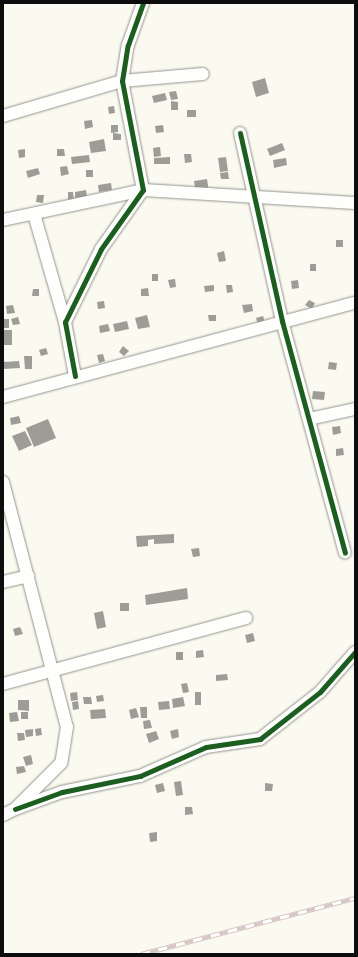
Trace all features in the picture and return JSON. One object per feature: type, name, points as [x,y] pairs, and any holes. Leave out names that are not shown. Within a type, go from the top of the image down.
[{"type":"street","points":[[65,322],[101,250],[143,190],[122,82],[128,45],[143,3]]},
{"type":"street","points":[[3,116],[122,82],[203,74]]},
{"type":"street","points":[[240,133],[252,196],[282,321],[345,554]]},
{"type":"street","points":[[3,220],[143,190],[355,203]]},
{"type":"street","points":[[34,214],[65,322],[75,376]]},
{"type":"street","points":[[3,397],[75,376],[355,303]]},
{"type":"street","points":[[309,419],[355,409]]},
{"type":"street","points":[[3,482],[67,727],[61,763],[15,808]]},
{"type":"street","points":[[3,582],[28,576]]},
{"type":"street","points":[[3,684],[246,618]]},
{"type":"street","points":[[3,815],[15,808],[62,792],[140,776],[206,747],[260,739],[320,692],[355,652]]},
{"type":"building","points":[[265,78],[269,93],[256,97],[252,82]]},
{"type":"building","points":[[176,91],[178,99],[171,100],[169,92]]},
{"type":"building","points":[[165,93],[167,100],[154,103],[152,96]]},
{"type":"building","points":[[171,101],[178,102],[178,110],[171,110]]},
{"type":"building","points":[[114,106],[115,113],[109,114],[108,107]]},
{"type":"building","points":[[187,110],[196,110],[196,117],[187,117]]},
{"type":"building","points":[[92,120],[93,127],[85,129],[84,121]]},
{"type":"building","points":[[111,125],[118,125],[118,132],[111,133]]},
{"type":"building","points":[[163,125],[164,132],[156,133],[155,126]]},
{"type":"building","points":[[113,133],[121,134],[121,140],[113,140]]},
{"type":"building","points":[[104,139],[106,151],[91,153],[89,142]]},
{"type":"building","points":[[282,143],[285,150],[270,156],[267,149]]},
{"type":"building","points":[[160,147],[161,156],[154,157],[153,148]]},
{"type":"building","points":[[25,149],[25,157],[19,158],[18,150]]},
{"type":"building","points":[[57,149],[64,149],[65,156],[57,156]]},
{"type":"building","points":[[184,154],[191,154],[192,162],[185,163]]},
{"type":"building","points":[[89,155],[90,162],[72,164],[71,157]]},
{"type":"building","points":[[170,157],[170,164],[154,164],[154,158]]},
{"type":"building","points":[[226,157],[228,171],[220,172],[218,158]]},
{"type":"building","points":[[286,158],[287,165],[274,168],[273,160]]},
{"type":"building","points":[[67,166],[69,174],[61,176],[60,167]]},
{"type":"building","points":[[38,168],[40,174],[28,178],[26,171]]},
{"type":"building","points":[[86,170],[93,170],[93,177],[86,177]]},
{"type":"building","points":[[228,172],[229,179],[221,179],[220,173]]},
{"type":"building","points":[[207,179],[209,192],[196,194],[194,181]]},
{"type":"building","points":[[111,183],[112,190],[99,192],[98,185]]},
{"type":"building","points":[[86,190],[87,197],[75,198],[75,192]]},
{"type":"building","points":[[68,192],[73,192],[74,200],[68,200]]},
{"type":"building","points":[[37,195],[44,195],[43,203],[36,202]]},
{"type":"building","points":[[336,240],[343,240],[343,247],[336,247]]},
{"type":"building","points":[[224,251],[226,261],[219,262],[217,253]]},
{"type":"building","points":[[310,264],[316,264],[316,271],[310,271]]},
{"type":"building","points":[[152,274],[158,274],[158,281],[152,281]]},
{"type":"building","points":[[175,279],[176,287],[170,288],[168,280]]},
{"type":"building","points":[[298,280],[299,288],[292,289],[291,281]]},
{"type":"building","points":[[214,285],[214,291],[205,292],[204,286]]},
{"type":"building","points":[[226,285],[232,285],[233,292],[227,293]]},
{"type":"building","points":[[148,288],[149,296],[141,296],[141,289]]},
{"type":"building","points":[[33,289],[39,289],[39,296],[32,296]]},
{"type":"building","points":[[309,300],[315,303],[312,309],[305,305]]},
{"type":"building","points":[[104,301],[105,308],[98,309],[97,302]]},
{"type":"building","points":[[252,304],[253,311],[244,313],[242,305]]},
{"type":"building","points":[[13,305],[15,313],[7,314],[6,306]]},
{"type":"building","points":[[147,315],[150,327],[138,329],[135,318]]},
{"type":"building","points":[[208,315],[216,315],[216,321],[209,321]]},
{"type":"building","points":[[263,316],[266,326],[259,328],[256,318]]},
{"type":"building","points":[[18,317],[20,324],[13,325],[11,319]]},
{"type":"building","points":[[3,319],[9,319],[9,328],[3,328]]},
{"type":"building","points":[[127,321],[129,329],[115,332],[113,324]]},
{"type":"building","points":[[108,324],[110,331],[100,333],[99,326]]},
{"type":"building","points":[[3,330],[12,330],[12,345],[3,345]]},
{"type":"building","points":[[123,346],[129,351],[124,356],[119,352]]},
{"type":"building","points":[[46,348],[48,354],[41,356],[39,350]]},
{"type":"building","points":[[103,354],[105,361],[99,363],[97,355]]},
{"type":"building","points":[[24,356],[32,356],[32,369],[25,369]]},
{"type":"building","points":[[19,361],[20,368],[3,369],[3,362]]},
{"type":"building","points":[[329,362],[337,363],[336,370],[328,369]]},
{"type":"building","points":[[313,391],[325,392],[324,400],[312,399]]},
{"type":"building","points":[[19,416],[21,423],[11,425],[10,418]]},
{"type":"building","points":[[48,419],[56,438],[34,447],[26,428]]},
{"type":"building","points":[[340,426],[341,433],[333,435],[332,427]]},
{"type":"building","points":[[25,431],[32,445],[19,451],[12,436]]},
{"type":"building","points":[[343,448],[344,455],[336,456],[336,449]]},
{"type":"building","points":[[174,534],[174,543],[154,544],[154,539],[148,540],[148,546],[137,547],[136,536]]},
{"type":"building","points":[[199,548],[200,556],[193,557],[191,549]]},
{"type":"building","points":[[187,588],[188,599],[146,605],[145,595]]},
{"type":"building","points":[[120,603],[129,603],[129,611],[120,611]]},
{"type":"building","points":[[103,611],[106,627],[97,629],[94,613]]},
{"type":"building","points":[[20,627],[23,634],[15,636],[13,629]]},
{"type":"building","points":[[253,633],[255,641],[247,643],[245,635]]},
{"type":"building","points":[[203,650],[204,657],[196,658],[196,651]]},
{"type":"building","points":[[176,652],[183,652],[183,660],[176,660]]},
{"type":"building","points":[[227,674],[228,680],[216,681],[216,675]]},
{"type":"building","points":[[187,683],[189,692],[183,693],[181,684]]},
{"type":"building","points":[[77,692],[78,700],[71,701],[70,693]]},
{"type":"building","points":[[195,692],[201,692],[201,705],[195,705]]},
{"type":"building","points":[[103,695],[104,701],[97,702],[96,696]]},
{"type":"building","points":[[83,697],[91,697],[92,704],[84,704]]},
{"type":"building","points":[[183,697],[185,706],[173,708],[172,699]]},
{"type":"building","points":[[18,700],[29,700],[29,711],[18,710]]},
{"type":"building","points":[[78,701],[79,709],[73,710],[72,702]]},
{"type":"building","points":[[169,701],[170,709],[159,710],[158,702]]},
{"type":"building","points":[[140,707],[147,707],[147,718],[141,718]]},
{"type":"building","points":[[136,708],[139,717],[131,719],[129,710]]},
{"type":"building","points":[[105,709],[106,718],[91,719],[90,710]]},
{"type":"building","points":[[17,712],[19,721],[10,722],[9,713]]},
{"type":"building","points":[[21,712],[28,712],[28,719],[21,719]]},
{"type":"building","points":[[150,720],[152,728],[144,729],[143,721]]},
{"type":"building","points":[[41,728],[42,735],[36,736],[35,729]]},
{"type":"building","points":[[33,729],[33,736],[26,737],[25,730]]},
{"type":"building","points":[[178,729],[179,737],[172,739],[170,731]]},
{"type":"building","points":[[156,731],[159,739],[149,743],[146,734]]},
{"type":"building","points":[[17,733],[24,733],[25,740],[18,741]]},
{"type":"building","points":[[31,755],[33,764],[26,766],[23,757]]},
{"type":"building","points":[[24,766],[26,772],[17,774],[16,767]]},
{"type":"building","points":[[181,781],[183,795],[176,796],[174,782]]},
{"type":"building","points":[[163,783],[165,791],[157,793],[155,785]]},
{"type":"building","points":[[265,783],[273,784],[272,791],[265,791]]},
{"type":"building","points":[[185,807],[192,807],[193,814],[185,815]]},
{"type":"building","points":[[157,832],[157,841],[150,842],[149,833]]},
{"type":"railway","points":[[141,954],[355,898]]},
{"type":"cycle path","points":[[75,376],[65,322],[101,249],[143,190],[122,81],[128,45],[143,3]]},
{"type":"cycle path","points":[[240,133],[282,321],[345,553]]},
{"type":"cycle path","points":[[15,809],[62,792],[140,776],[206,747],[260,739],[320,692],[355,652]]}]
